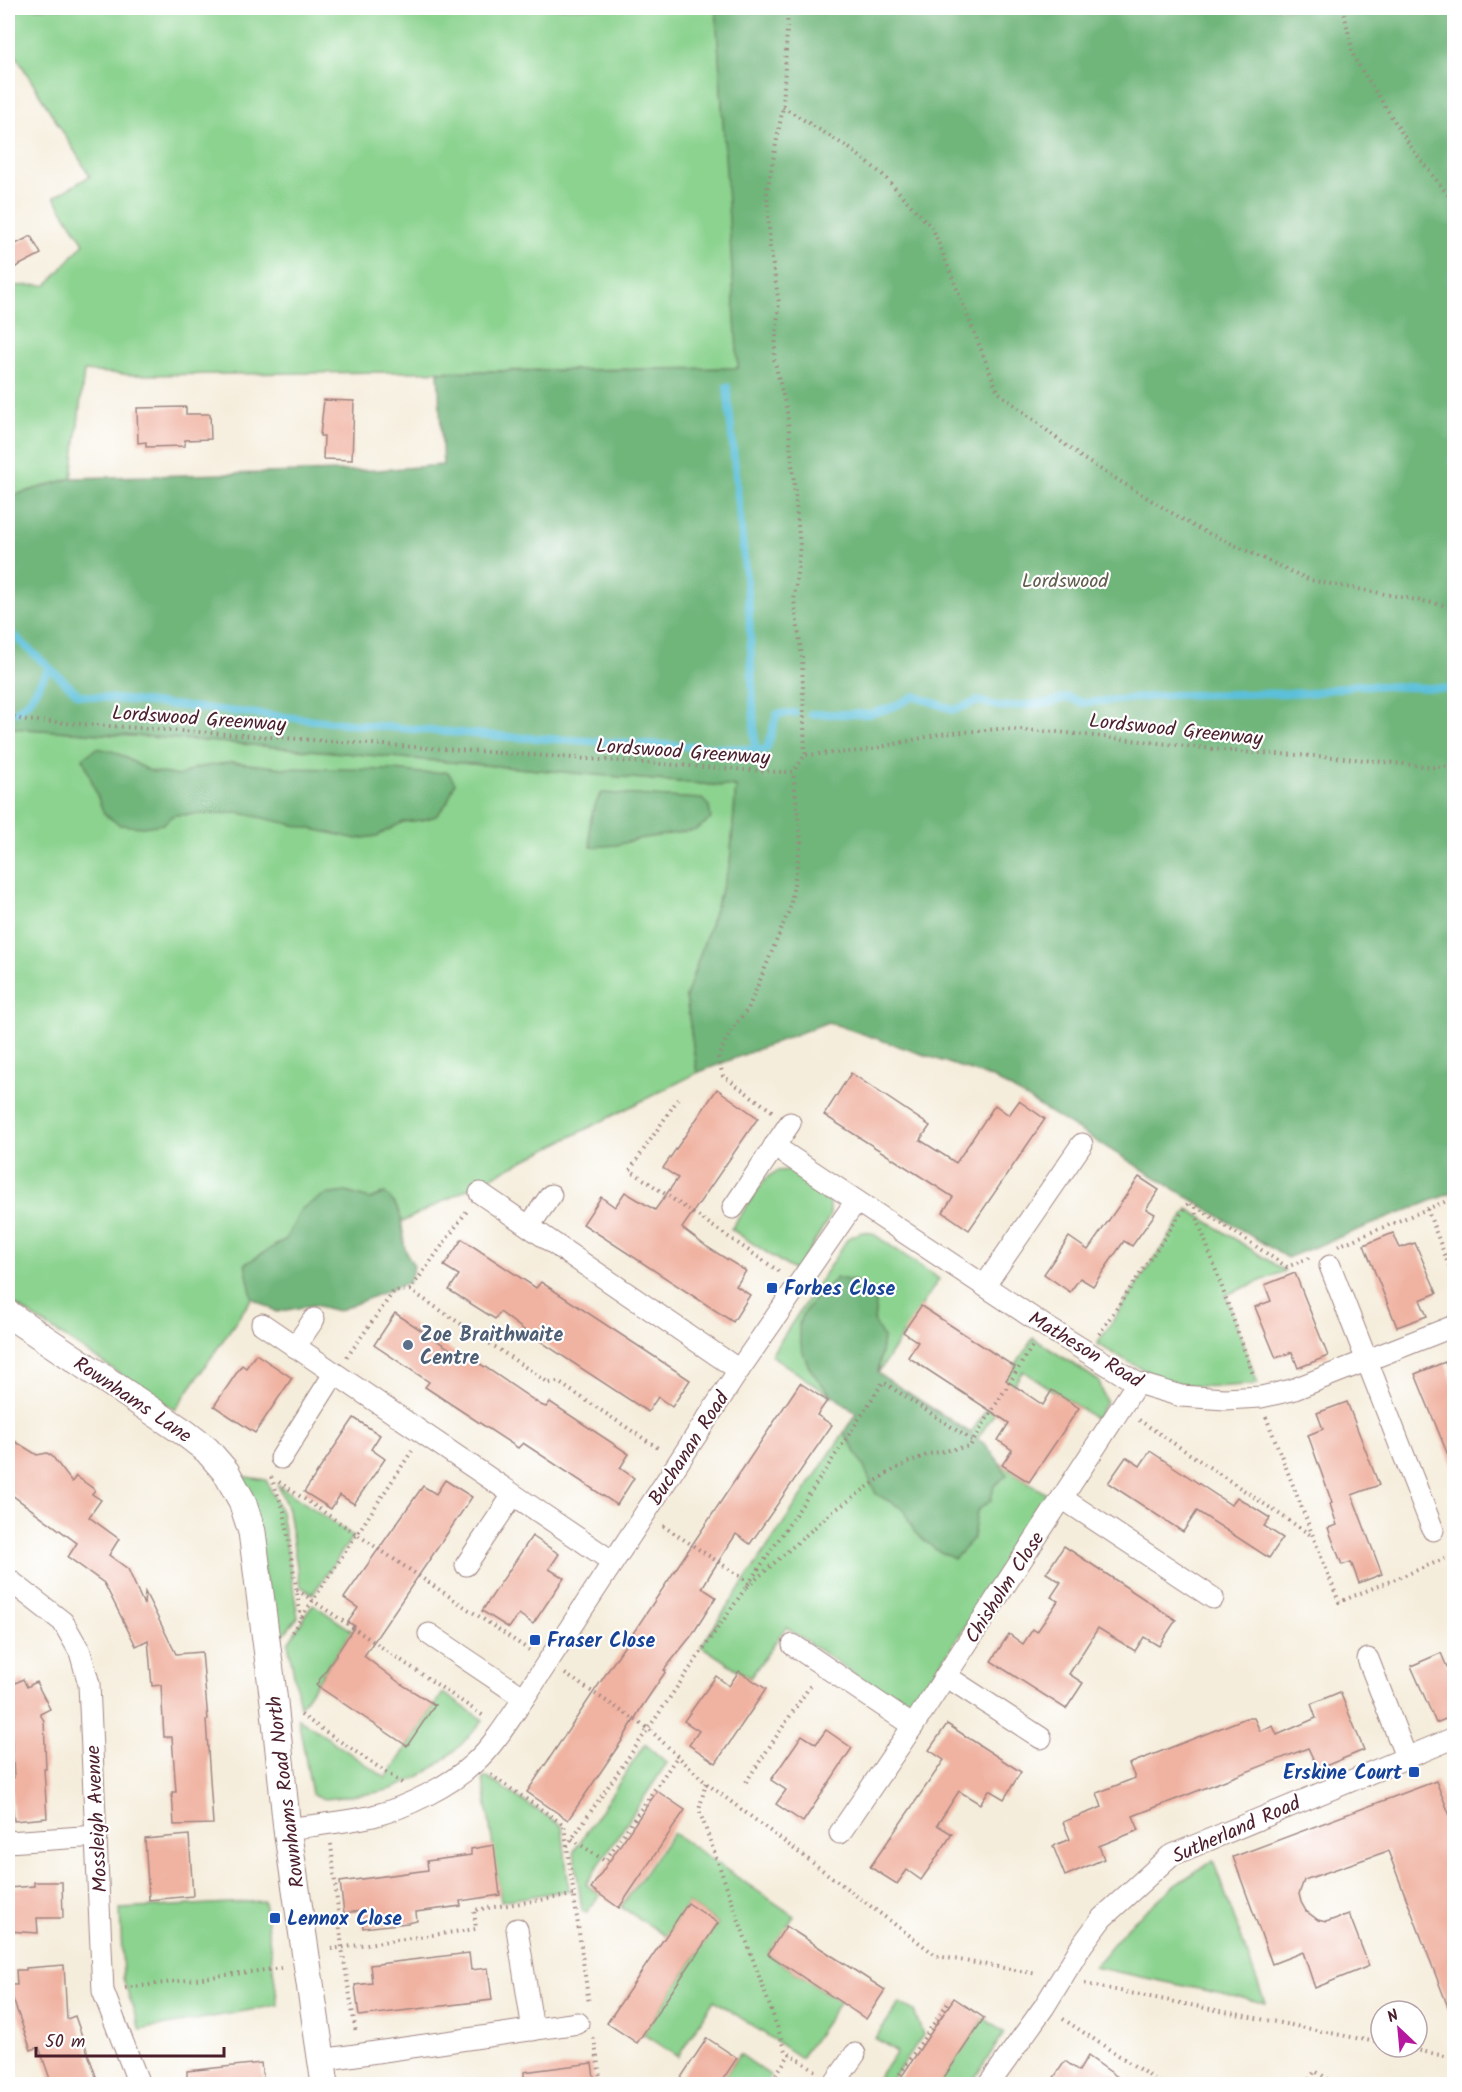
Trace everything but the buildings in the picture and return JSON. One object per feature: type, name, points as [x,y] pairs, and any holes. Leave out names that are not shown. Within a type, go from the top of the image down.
[{"type":"street","points":[[733,1208],[790,1123]]},
{"type":"street","points":[[986,1285],[1082,1144]]},
{"type":"street","name":"Matheson Road","points":[[774,1146],[1045,1326],[1137,1383],[1180,1396],[1225,1399],[1260,1397],[1292,1390],[1455,1326]]},
{"type":"street","points":[[480,1193],[739,1371]]},
{"type":"street","points":[[529,1227],[551,1195]]},
{"type":"street","name":"Buchanan Road","points":[[287,1830],[375,1815],[417,1800],[448,1784],[474,1763],[500,1734],[739,1371],[856,1201]]},
{"type":"street","points":[[1327,1256],[1433,1530]]},
{"type":"street","name":"Rownhams Lane","points":[[8,1314],[185,1432],[207,1450],[226,1472],[242,1501]]},
{"type":"street","points":[[295,1347],[314,1319]]},
{"type":"street","points":[[262,1324],[613,1562]]},
{"type":"street","points":[[281,1458],[334,1374]]},
{"type":"street","name":"Chisholm Close","points":[[840,1833],[914,1726],[1137,1383]]},
{"type":"street","points":[[466,1565],[513,1495]]},
{"type":"street","points":[[1062,1498],[1213,1598]]},
{"type":"street","name":"Rownhams Road North","points":[[242,1501],[252,1532],[274,1702],[287,1830],[315,1957],[323,2072]]},
{"type":"street","name":"Mossleigh Avenue","points":[[8,1579],[63,1622],[80,1652],[89,1684],[104,1991],[139,2085]]},
{"type":"street","points":[[429,1634],[524,1698]]},
{"type":"street","points":[[794,1645],[914,1726]]},
{"type":"street","points":[[1368,1659],[1406,1757]]},
{"type":"street","points":[[946,1676],[1041,1738]]},
{"type":"street","name":"Sutherland Road","points":[[989,2085],[1044,2007],[1082,1945],[1102,1918],[1170,1856],[1455,1738]]},
{"type":"street","points":[[8,1842],[97,1836]]},
{"type":"street","points":[[517,1929],[533,2030]]},
{"type":"street","points":[[323,2072],[360,2055],[587,2022]]},
{"type":"street","points":[[835,2084],[855,2054]]},
{"type":"path","points":[[788,8],[783,107],[767,192],[770,247],[779,303],[774,359],[787,411],[800,546],[794,600],[802,657],[805,755]]},
{"type":"path","points":[[1343,8],[1354,58],[1411,147],[1455,203]]},
{"type":"path","points":[[783,107],[849,148],[882,174],[933,229],[998,392],[1082,458],[1195,527],[1310,580],[1455,607]]},
{"type":"path","name":"Lordswood Greenway","points":[[8,715],[35,721],[744,771],[793,772],[805,755],[863,751],[940,734],[999,729],[1058,732],[1241,752],[1455,766]]},
{"type":"path","points":[[790,1123],[723,1076],[718,1057],[731,1030],[748,1009],[790,908],[801,842],[793,772]]},
{"type":"path","points":[[678,1099],[630,1170],[798,1285]]},
{"type":"path","points":[[410,1290],[480,1193]]},
{"type":"path","points":[[1087,1352],[1189,1202],[1287,1267],[1327,1256],[1455,1198]]},
{"type":"path","points":[[1195,1207],[1211,1261],[1260,1397],[1339,1602],[1455,1556]]},
{"type":"path","points":[[1427,1209],[1455,1279]]},
{"type":"path","points":[[334,1374],[394,1291],[410,1290],[549,1383],[558,1382],[679,1462]]},
{"type":"path","points":[[745,1588],[831,1514],[886,1474],[929,1454],[970,1446],[1045,1326]]},
{"type":"path","points":[[567,1846],[843,1445],[883,1382],[973,1441]]},
{"type":"path","points":[[1121,1408],[1313,1537]]},
{"type":"path","points":[[315,1596],[358,1535],[412,1450]]},
{"type":"path","points":[[226,1472],[271,1476],[649,1729],[706,1783],[937,1956],[1369,2041]]},
{"type":"path","points":[[271,1476],[284,1511],[301,1618]]},
{"type":"path","points":[[645,1514],[749,1582]]},
{"type":"path","points":[[297,1590],[490,1720]]},
{"type":"path","points":[[746,1782],[824,1665]]},
{"type":"path","points":[[299,1714],[408,1786]]},
{"type":"path","points":[[572,1839],[605,1861],[677,1757]]},
{"type":"path","points":[[474,1763],[564,1825],[574,1895],[587,2022],[601,2085]]},
{"type":"path","points":[[706,1783],[699,1810],[786,2051],[835,2084]]},
{"type":"path","points":[[328,1823],[342,1948],[364,2085]]},
{"type":"path","points":[[104,1991],[315,1957],[342,1948],[476,1929],[474,1910],[574,1895]]},
{"type":"path","points":[[893,2085],[949,2001]]},
{"type":"path","points":[[1044,2007],[1162,2085]]},
{"type":"path","points":[[1429,2053],[1455,2058]]},
{"type":"path","points":[[769,2085],[790,2054]]},
{"type":"path","points":[[1306,2085],[1315,2071],[1336,2085]]},
{"type":"green space","points":[[8,8],[716,8],[739,368],[133,375],[84,371],[72,478],[8,497],[8,286],[47,285],[84,243],[54,197],[90,176],[8,43]]},
{"type":"green space","name":"Lordswood","points":[[716,8],[1454,8],[1454,1192],[1287,1258],[995,1079],[828,1022],[697,1073],[686,997],[730,864],[736,787],[195,740],[11,728],[8,724],[8,497],[72,478],[378,470],[443,465],[438,372],[738,368]]},
{"type":"green space","points":[[8,724],[11,728],[195,740],[736,787],[730,864],[686,997],[697,1073],[252,1298],[175,1410],[8,1300]]},
{"type":"green space","points":[[97,748],[115,752],[150,771],[179,776],[195,768],[232,762],[283,768],[448,772],[455,783],[447,803],[436,816],[403,822],[377,836],[357,839],[240,813],[174,815],[163,824],[143,827],[120,825],[104,814],[83,758]]},
{"type":"green space","points":[[602,793],[702,799],[709,806],[711,819],[696,830],[638,839],[617,845],[591,847],[591,818]]},
{"type":"green space","points":[[791,1170],[825,1193],[830,1203],[830,1216],[796,1272],[731,1229],[766,1178],[777,1171]]},
{"type":"green space","points":[[346,1192],[370,1199],[385,1193],[392,1200],[401,1219],[406,1250],[414,1266],[409,1282],[338,1311],[314,1305],[277,1312],[252,1298],[245,1264],[286,1239],[301,1209],[324,1195]]},
{"type":"green space","points":[[1188,1209],[1285,1271],[1226,1295],[1258,1384],[1207,1386],[1178,1383],[1147,1371],[1097,1344]]},
{"type":"green space","points":[[862,1232],[872,1233],[939,1279],[878,1373],[883,1339],[874,1321],[876,1303],[866,1294],[808,1366],[832,1397],[771,1355],[848,1238]]},
{"type":"green space","points":[[836,1278],[855,1281],[876,1303],[874,1321],[883,1338],[878,1373],[985,1444],[1007,1475],[994,1486],[991,1500],[977,1511],[973,1539],[954,1559],[935,1549],[915,1533],[903,1509],[876,1494],[844,1432],[856,1413],[820,1382],[802,1351],[799,1326],[801,1318],[814,1300]]},
{"type":"green space","points":[[1033,1338],[1099,1381],[1106,1402],[1096,1419],[1023,1371],[973,1445],[1049,1496],[922,1693],[911,1703],[898,1704],[786,1627],[750,1678],[701,1646],[882,1376],[971,1433]]},
{"type":"green space","points":[[240,1476],[266,1480],[281,1512],[298,1617],[279,1640]]},
{"type":"green space","points":[[278,1485],[353,1536],[313,1594],[300,1586],[288,1510]]},
{"type":"green space","points":[[313,1604],[352,1631],[300,1707],[288,1643]]},
{"type":"green space","points":[[443,1693],[483,1720],[450,1755],[423,1774],[394,1788],[329,1799],[312,1794],[298,1718],[386,1778]]},
{"type":"green space","points":[[645,1744],[667,1763],[586,1884],[600,1895],[586,1913],[582,1911],[574,1851]]},
{"type":"green space","points":[[486,1777],[562,1826],[569,1890],[501,1901],[483,1779]]},
{"type":"green space","points":[[673,1833],[794,1916],[768,1954],[840,2002],[801,2058],[714,2000],[678,2057],[643,2034],[718,1923],[688,1903],[666,1936],[621,1907]]},
{"type":"green space","points":[[1213,1860],[1265,2003],[1094,1967],[1129,1925],[1175,1885]]},
{"type":"green space","points":[[264,1901],[278,2005],[140,2030],[123,1978],[120,1909]]},
{"type":"green space","points":[[900,2003],[914,2011],[923,2035],[889,2084],[873,2084],[897,2052],[875,2038]]},
{"type":"green space","points":[[984,2018],[1004,2033],[971,2084],[939,2084]]},
{"type":"green space","points":[[740,2054],[771,2076],[765,2084],[719,2084]]},
{"type":"waterway","points":[[727,387],[749,609],[755,749]]},
{"type":"waterway","points":[[8,630],[79,695],[351,724],[511,737],[764,750],[767,748],[777,714],[795,713]]},
{"type":"waterway","points":[[16,712],[29,701],[49,668]]},
{"type":"waterway","points":[[811,714],[870,714],[893,707],[915,696],[954,710],[978,701],[1001,707],[1049,703],[1068,697],[1082,703],[1171,695],[1310,693],[1357,685],[1454,689]]},
{"type":"place","name":"Forbes Close","points":[[772,1288]]},
{"type":"place","name":"Zoe Braithwaite Centre","points":[[408,1345]]},
{"type":"place","name":"Fraser Close","points":[[535,1640]]},
{"type":"place","name":"Erskine Court","points":[[1414,1772]]},
{"type":"place","name":"Lennox Close","points":[[275,1918]]}]
